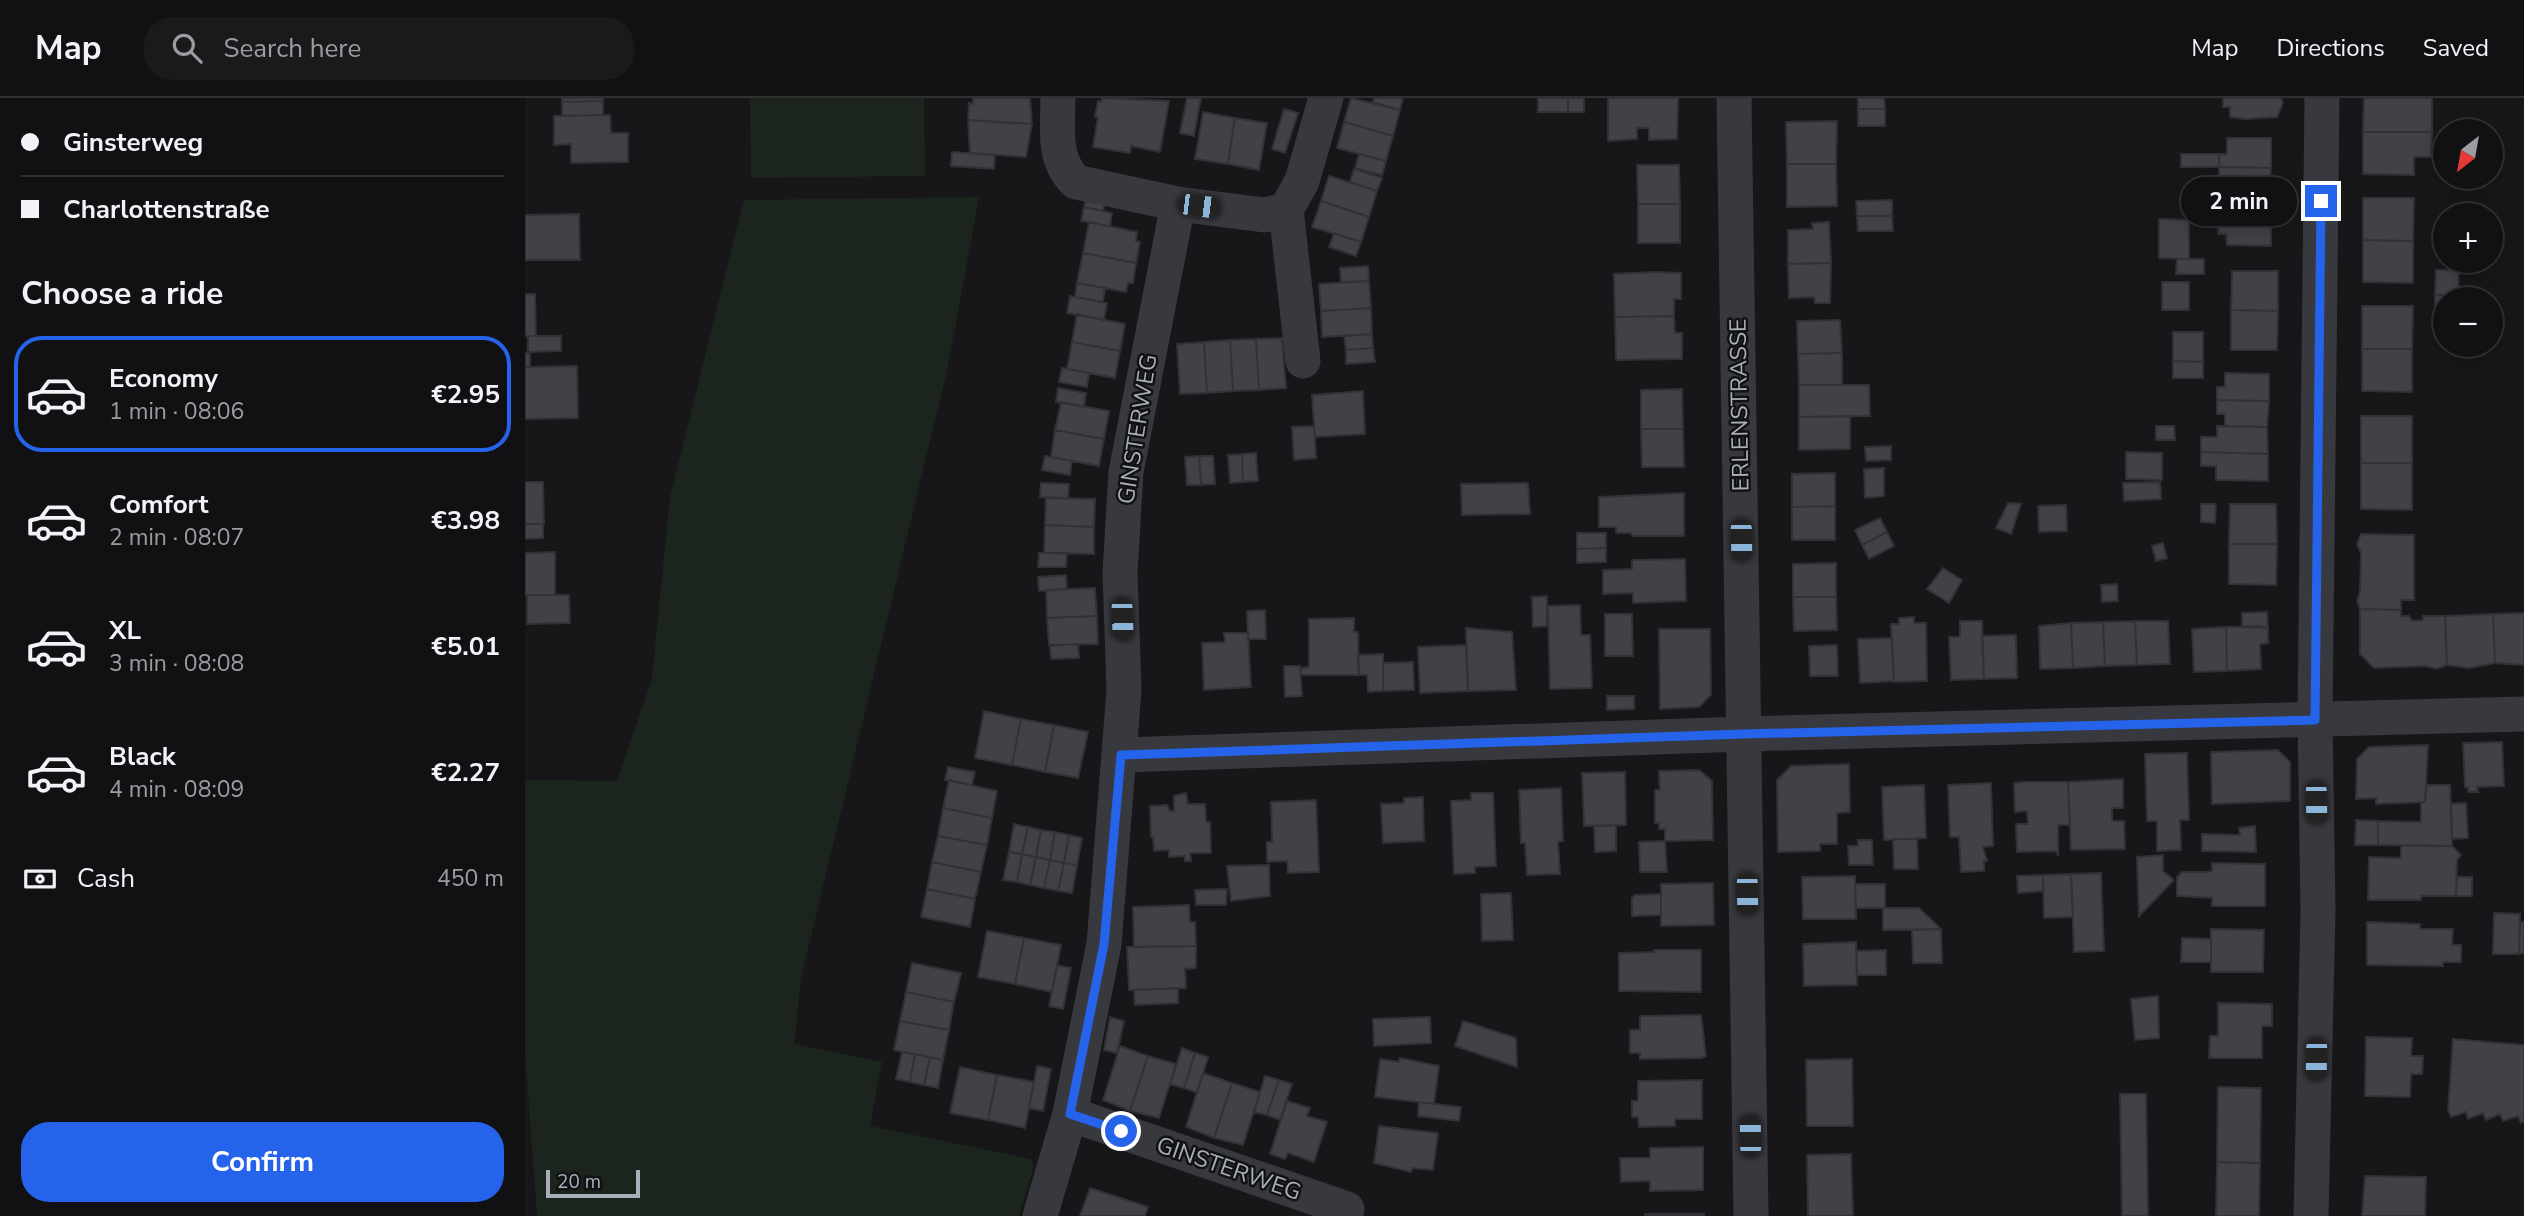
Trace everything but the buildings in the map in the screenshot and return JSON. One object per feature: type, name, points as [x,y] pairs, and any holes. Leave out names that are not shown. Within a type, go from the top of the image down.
[{"type":"street","points":[[1058,98],[1057,151],[1065,172],[1076,182],[1178,204],[1264,215],[1286,211]]},
{"type":"street","points":[[1303,361],[1286,211],[1302,181],[1326,98]]},
{"type":"street","name":"ERLENSTRASSE","points":[[1734,98],[1751,1216]]},
{"type":"street","points":[[2311,1216],[2318,911],[2315,720],[2322,98]]},
{"type":"street","name":"GINSTERWEG","points":[[1040,1216],[1070,1114],[1104,944],[1121,755],[1124,690],[1120,572],[1126,472],[1178,204]]},
{"type":"street","points":[[1121,755],[1744,734],[2524,714]]},
{"type":"street","name":"GINSTERWEG","points":[[1070,1114],[1347,1209]]},
{"type":"shaded area","points":[[750,98],[924,98],[925,176],[751,178]]},
{"type":"shaded area","points":[[979,197],[948,366],[801,978],[794,1044],[882,1062],[870,1126],[1031,1159],[1034,1166],[1019,1216],[537,1216],[525,1052],[525,780],[617,781],[652,679],[670,498],[744,200]]},
{"type":"route","points":[[1121,1131],[1070,1114],[1104,944],[1121,755],[1744,734],[2315,720],[2321,201]]}]
